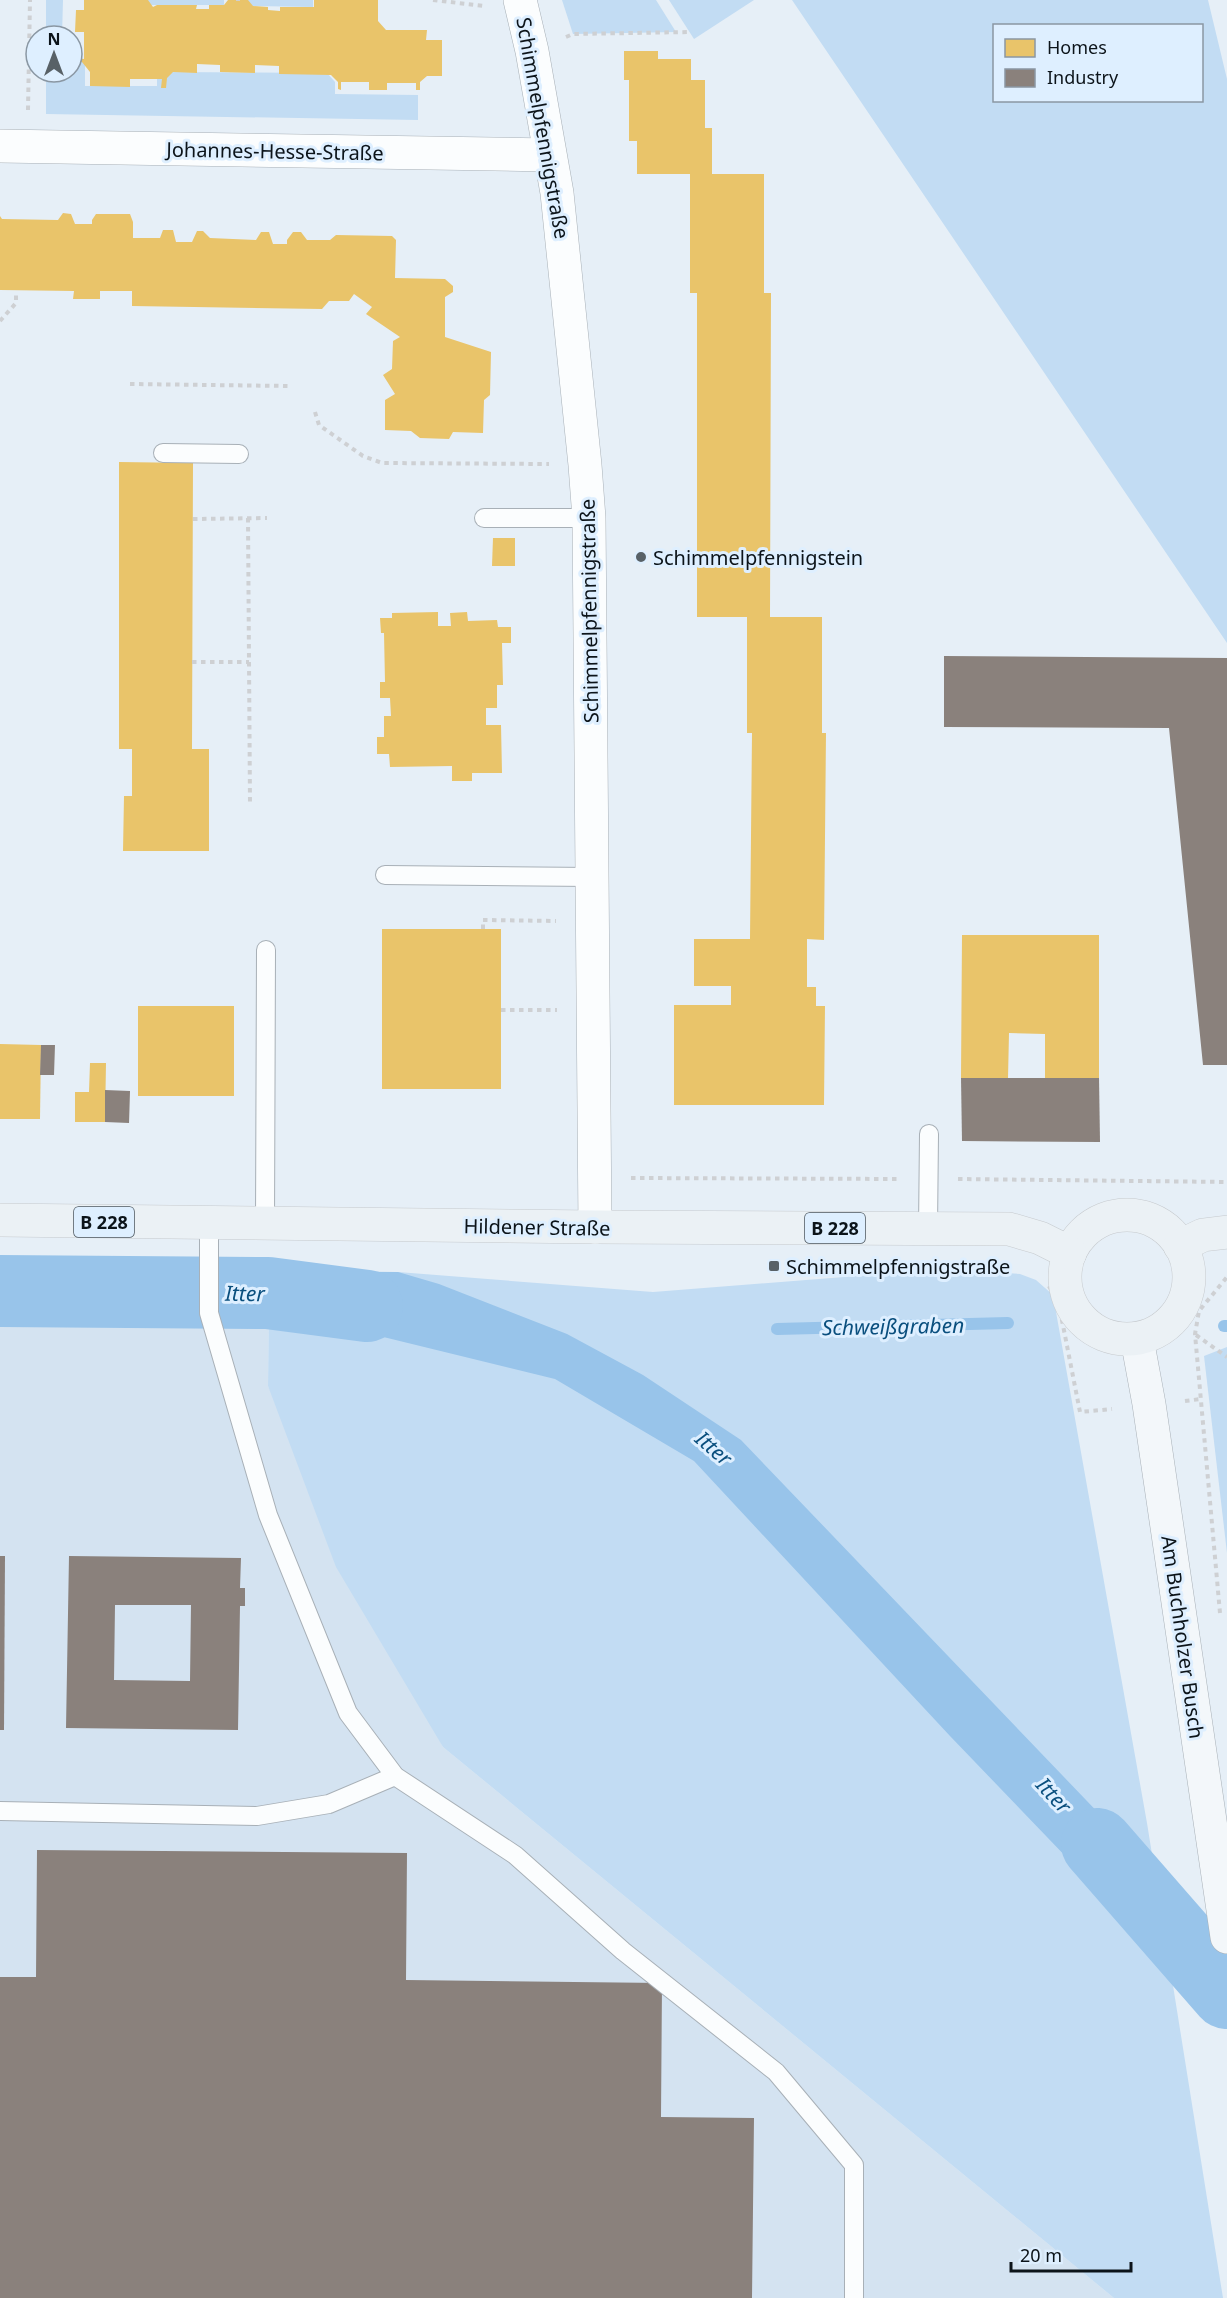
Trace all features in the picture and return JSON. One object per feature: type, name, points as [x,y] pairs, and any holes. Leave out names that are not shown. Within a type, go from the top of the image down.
[{"type":"main road","points":[[1133,1216],[1152,1221],[1168,1231],[1180,1246],[1187,1262],[1189,1279],[1186,1296],[1179,1311],[1168,1325],[1137,1339],[1118,1339],[1100,1333],[1084,1323],[1072,1308],[1066,1290],[1065,1271],[1070,1253],[1080,1236],[1095,1224],[1113,1217],[1133,1216]]},
{"type":"main road","name":"Hildener Straße","points":[[0,1220],[209,1232],[265,1224],[1009,1230],[1040,1238],[1070,1253]]},
{"type":"main road","points":[[1180,1246],[1203,1235],[1227,1232]]},
{"type":"main road","name":"Am Buchholzer Busch","points":[[1137,1339],[1149,1404],[1227,1937]]},
{"type":"street","name":"Schimmelpfennigstraße","points":[[522,6],[557,193],[589,518],[594,1227]]},
{"type":"street","name":"Johannes-Hesse-Straße","points":[[14,146],[549,155]]},
{"type":"lane","points":[[163,453],[239,454]]},
{"type":"lane","points":[[484,518],[589,518]]},
{"type":"lane","points":[[385,874],[592,877]]},
{"type":"lane","points":[[265,1224],[266,950]]},
{"type":"lane","points":[[928,1229],[929,1134]]},
{"type":"lane","points":[[209,1232],[209,1312],[268,1515],[348,1713],[395,1776],[515,1855],[623,1951],[776,2072],[854,2165],[854,2298]]},
{"type":"lane","points":[[0,1811],[257,1816],[329,1804],[395,1776]]},
{"type":"path","points":[[14,146],[30,0]]},
{"type":"path","points":[[433,0],[522,6]]},
{"type":"path","points":[[532,51],[573,34],[690,32]]},
{"type":"path","points":[[0,321],[16,303],[16,292]]},
{"type":"path","points":[[130,384],[289,386]]},
{"type":"path","points":[[315,412],[319,425],[363,456],[382,463],[585,465]]},
{"type":"path","points":[[248,518],[250,804]]},
{"type":"path","points":[[193,519],[267,518]]},
{"type":"path","points":[[192,662],[249,662]]},
{"type":"path","points":[[483,929],[483,920],[593,921]]},
{"type":"path","points":[[501,1011],[593,1010]]},
{"type":"path","points":[[1009,1230],[1011,1180]]},
{"type":"path","points":[[1221,1616],[1196,1334],[1199,1311],[1227,1277]]},
{"type":"path","points":[[1045,1280],[1059,1305],[1080,1412],[1201,1399]]},
{"type":"path","points":[[1196,1334],[1227,1358]]},
{"type":"shaded area","points":[[46,0],[63,0],[62,24],[46,24]]},
{"type":"shaded area","points":[[146,0],[224,0],[224,5],[146,5]]},
{"type":"shaded area","points":[[248,0],[313,0],[313,7],[248,6]]},
{"type":"shaded area","points":[[562,0],[656,0],[676,32],[573,34]]},
{"type":"shaded area","points":[[669,0],[754,0],[694,39]]},
{"type":"shaded area","points":[[792,0],[1208,0],[1227,79],[1227,643]]},
{"type":"shaded area","points":[[84,62],[85,86],[157,86],[157,79],[167,72],[327,73],[335,82],[335,94],[418,95],[418,120],[46,114],[46,84],[84,84]]},
{"type":"shaded area","points":[[973,1271],[1020,1274],[1036,1280],[1053,1295],[1147,1823],[1223,2298],[1114,2298],[443,1747],[336,1567],[268,1386],[269,1309],[286,1274],[398,1272],[653,1292],[907,1272]]},
{"type":"shaded area","points":[[269,1309],[268,1386],[443,1747],[1114,2298],[0,2298],[0,1314],[142,1316]]},
{"type":"shaded area","points":[[1227,1347],[1227,1553],[1204,1356]]},
{"type":"water","points":[[0,1270],[141,1271],[142,1316],[0,1314]]},
{"type":"water","points":[[268,1271],[398,1272],[439,1284],[567,1334],[643,1375],[741,1440],[1155,1872],[1170,1965],[950,1736],[694,1461],[555,1379],[269,1309]]},
{"type":"building: Homes","points":[[84,0],[148,0],[153,7],[157,5],[197,5],[196,9],[209,9],[209,5],[224,5],[228,0],[248,0],[253,6],[280,11],[280,7],[314,7],[314,0],[378,0],[378,21],[386,30],[427,30],[426,40],[442,40],[442,76],[427,76],[420,82],[420,90],[416,90],[416,83],[387,83],[387,90],[369,90],[369,82],[341,82],[341,90],[338,89],[338,82],[331,75],[279,74],[279,66],[255,65],[255,73],[220,72],[220,65],[197,64],[197,73],[173,72],[167,78],[166,88],[161,88],[162,79],[130,79],[130,87],[90,86],[90,72],[84,64],[84,24],[75,24],[76,10],[84,10]]},
{"type":"building: Homes","points":[[624,51],[658,51],[658,59],[691,59],[691,80],[705,80],[705,128],[712,128],[712,174],[764,174],[764,293],[771,293],[770,617],[822,617],[822,733],[826,733],[824,940],[807,939],[807,987],[816,987],[816,1006],[825,1006],[824,1105],[674,1105],[674,1005],[731,1005],[731,986],[694,986],[694,939],[750,939],[752,733],[747,733],[747,617],[697,617],[697,293],[690,293],[690,174],[637,174],[637,141],[629,141],[629,80],[624,80]]},
{"type":"building: Homes","points":[[63,213],[71,214],[75,224],[92,224],[96,214],[130,214],[133,222],[133,238],[160,238],[163,230],[173,230],[176,242],[192,242],[197,231],[203,231],[210,238],[256,240],[261,232],[269,232],[273,244],[287,244],[293,232],[301,232],[307,240],[330,240],[336,235],[392,236],[396,240],[395,278],[445,279],[453,286],[453,292],[445,297],[445,337],[491,352],[490,395],[484,400],[483,433],[453,432],[449,439],[420,438],[411,431],[385,430],[385,400],[395,394],[383,375],[392,369],[393,341],[400,337],[366,314],[372,307],[354,294],[349,301],[329,301],[322,309],[132,306],[132,291],[100,291],[100,299],[73,299],[74,291],[0,290],[0,216],[2,219],[58,220]]},
{"type":"building: Homes","points":[[119,462],[193,463],[192,749],[209,749],[209,851],[123,851],[124,796],[132,796],[132,749],[119,749]]},
{"type":"building: Homes","points":[[493,538],[515,538],[515,566],[492,566]]},
{"type":"building: Homes","points":[[438,612],[438,626],[451,626],[450,613],[467,612],[468,621],[497,620],[498,627],[511,627],[511,643],[502,643],[503,685],[497,685],[497,708],[486,708],[486,725],[501,725],[502,773],[472,773],[472,781],[452,781],[452,766],[390,767],[389,754],[377,754],[377,737],[384,737],[384,716],[391,716],[390,698],[380,698],[380,682],[385,682],[384,633],[381,633],[380,618],[392,618],[392,613]]},
{"type":"building: Homes","points":[[382,929],[501,929],[501,1089],[382,1089]]},
{"type":"building: Homes","points":[[962,935],[1099,935],[1099,1078],[1045,1078],[1045,1034],[1009,1033],[1008,1078],[961,1078]]},
{"type":"building: Homes","points":[[138,1006],[234,1006],[234,1096],[138,1096]]},
{"type":"building: Homes","points":[[0,1044],[41,1045],[40,1119],[0,1119]]},
{"type":"building: Homes","points":[[90,1063],[106,1063],[105,1122],[75,1122],[75,1092],[89,1092]]},
{"type":"building: Industry","points":[[944,656],[1227,658],[1227,1065],[1203,1065],[1169,728],[944,727]]},
{"type":"building: Industry","points":[[41,1045],[55,1045],[54,1075],[40,1075]]},
{"type":"building: Industry","points":[[961,1078],[1099,1078],[1100,1142],[962,1141]]},
{"type":"building: Industry","points":[[105,1090],[130,1091],[129,1123],[105,1122]]},
{"type":"building: Industry","points":[[0,1556],[5,1556],[4,1730],[0,1730]]},
{"type":"building: Industry","points":[[69,1556],[241,1558],[240,1588],[245,1588],[245,1606],[240,1606],[238,1730],[66,1728]],"holes":[[[115,1605],[191,1605],[190,1681],[114,1680]]]},
{"type":"building: Industry","points":[[37,1850],[407,1853],[406,1980],[662,1983],[661,2117],[754,2118],[752,2298],[0,2298],[0,1977],[36,1977]]},
{"type":"waterway","name":"Itter","points":[[0,1291],[268,1293],[367,1306]]},
{"type":"waterway","name":"Schweißgraben","points":[[777,1329],[1008,1323]]},
{"type":"waterway","name":"Itter","points":[[1097,1844],[1227,1993]]},
{"type":"place","name":"Schimmelpfennigstein","points":[[641,557]]},
{"type":"place","name":"Schimmelpfennigstraße","points":[[774,1266]]}]
